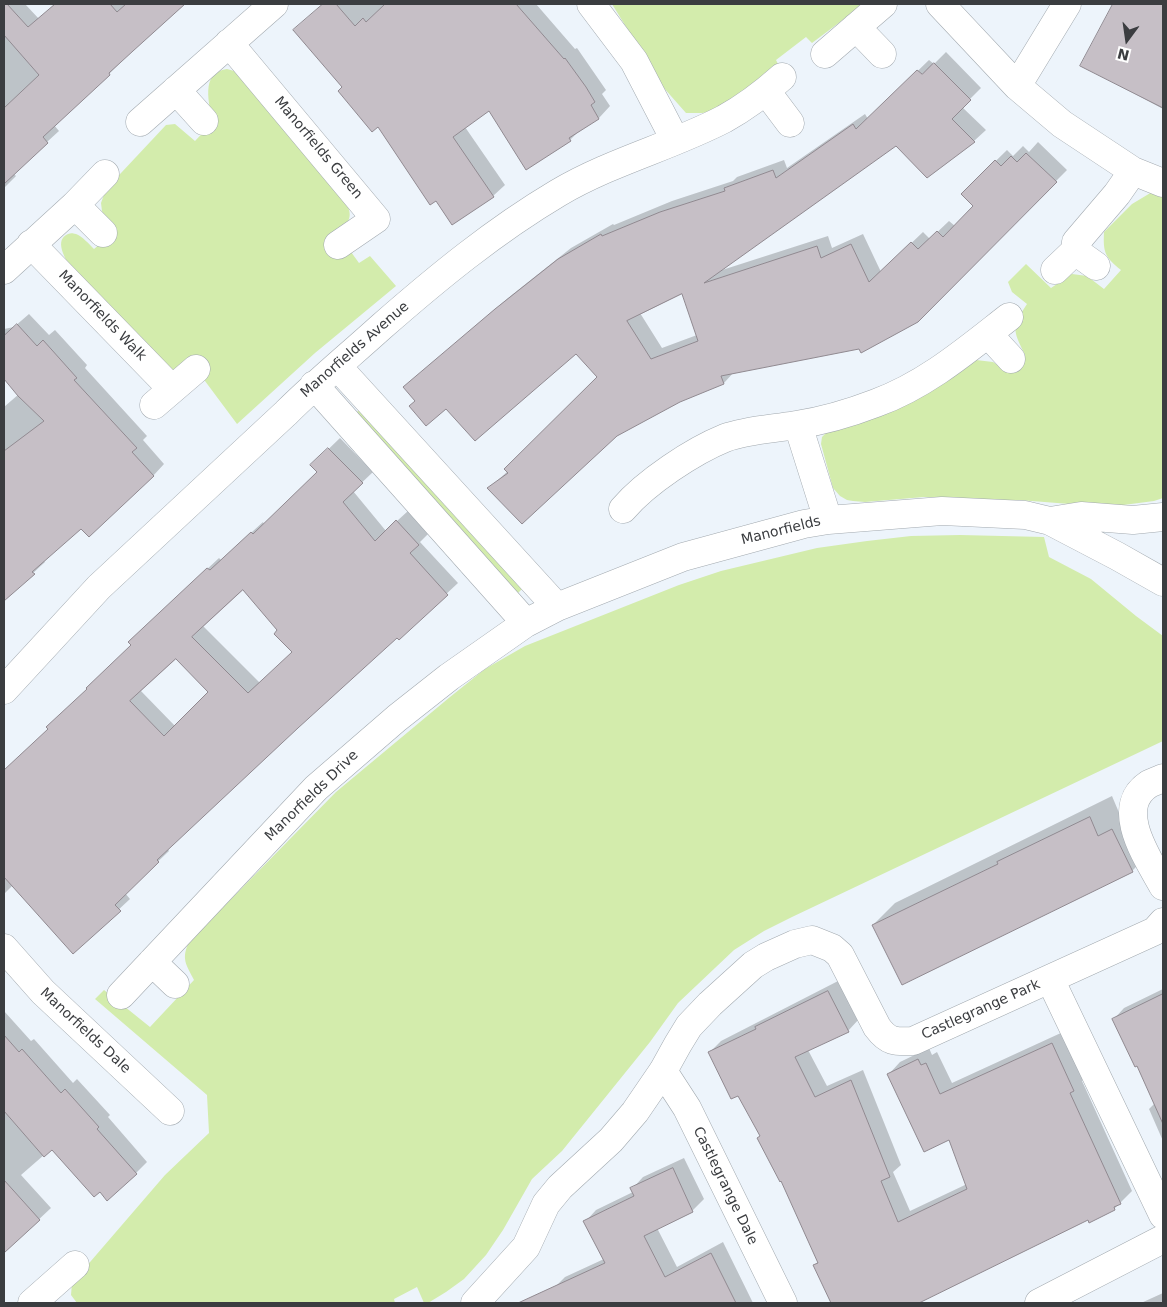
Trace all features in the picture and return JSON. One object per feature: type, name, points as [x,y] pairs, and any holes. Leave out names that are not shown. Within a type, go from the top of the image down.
[{"type":"street","points":[[140,122],[274,4]]},
{"type":"street","points":[[591,4],[638,66],[675,140]]},
{"type":"street","points":[[825,54],[883,4]]},
{"type":"street","points":[[940,4],[1017,86],[1062,124],[1133,171],[1163,183]]},
{"type":"street","points":[[1017,86],[1067,4]]},
{"type":"street","points":[[856,27],[882,54]]},
{"type":"street","name":"Manorfields Green","points":[[229,42],[376,219],[338,245]]},
{"type":"street","name":"Manorfields Avenue","points":[[4,690],[99,587],[314,385],[446,271],[525,213],[584,179],[723,120],[774,84],[790,123]]},
{"type":"street","points":[[176,90],[204,120]]},
{"type":"street","points":[[1055,270],[1085,258],[1076,242],[1117,194],[1133,171]]},
{"type":"street","points":[[4,270],[75,205],[105,174]]},
{"type":"street","points":[[75,205],[103,233]]},
{"type":"street","name":"Manorfields Walk","points":[[32,244],[162,397],[196,369]]},
{"type":"street","points":[[623,508],[631,499],[664,474],[698,451],[726,438],[837,416],[879,402],[925,379],[988,334],[1009,316]]},
{"type":"street","points":[[988,334],[1012,359]]},
{"type":"street","points":[[337,366],[557,607]]},
{"type":"street","points":[[314,385],[526,623]]},
{"type":"street","points":[[798,425],[828,520]]},
{"type":"street","name":"Manorfields","points":[[526,623],[557,607],[683,558],[804,524],[828,520],[942,511],[1024,515],[1050,521],[1163,582]]},
{"type":"street","name":"Manorfields","points":[[1050,521],[1081,516],[1133,520],[1163,517]]},
{"type":"street","name":"Manorfields Drive","points":[[121,995],[316,788],[415,703],[500,639],[526,623]]},
{"type":"street","points":[[1163,778],[1148,785],[1137,797],[1132,815],[1137,838],[1163,886]]},
{"type":"street","name":"Castlegrange Park","points":[[475,1303],[526,1247],[546,1204],[560,1187],[611,1140],[635,1112],[663,1071],[689,1026],[727,988],[753,965],[766,957],[803,941],[812,940],[832,948],[840,955],[883,1036],[895,1042],[912,1042],[1155,930],[1163,922]]},
{"type":"street","name":"Manorfields Dale","points":[[4,948],[36,985],[170,1111]]},
{"type":"street","points":[[152,962],[175,984]]},
{"type":"street","name":"Castlegrange Park","points":[[1050,979],[1163,1215]]},
{"type":"street","name":"Castlegrange Dale","points":[[663,1071],[687,1108],[783,1303]]},
{"type":"street","points":[[1039,1303],[1163,1239]]},
{"type":"street","points":[[46,1299],[75,1265]]},
{"type":"green space","points":[[612,4],[864,4],[812,43],[806,37],[776,60],[779,66],[714,111],[686,113],[663,87]]},
{"type":"green space","points":[[227,69],[234,71],[243,78],[317,165],[348,207],[349,218],[338,234],[359,263],[370,256],[396,286],[315,353],[237,424],[205,381],[176,376],[69,266],[63,254],[61,244],[64,237],[73,233],[81,236],[94,249],[114,232],[102,211],[101,203],[106,189],[166,125],[175,124],[195,141],[212,123],[208,99],[209,83],[218,72]]},
{"type":"green space","points":[[1152,192],[1163,195],[1163,498],[1154,501],[1108,507],[1019,500],[967,500],[924,497],[865,502],[847,500],[840,496],[833,488],[821,444],[822,437],[826,433],[976,360],[993,362],[1004,369],[1025,355],[1016,334],[1016,324],[1027,304],[1012,292],[1008,282],[1026,264],[1051,288],[1072,274],[1087,276],[1104,289],[1121,270],[1111,262],[1106,254],[1104,232],[1132,204]]},
{"type":"green space","points":[[362,408],[524,587],[514,597],[353,415]]},
{"type":"green space","points":[[911,536],[1044,537],[1049,557],[1091,579],[1163,636],[1163,741],[792,917],[764,931],[734,950],[678,1003],[650,1042],[562,1151],[532,1179],[503,1230],[486,1255],[464,1279],[428,1303],[424,1303],[417,1287],[394,1299],[395,1303],[77,1303],[71,1295],[72,1283],[165,1175],[209,1133],[207,1095],[95,999],[104,990],[150,1027],[194,980],[185,957],[189,942],[336,792],[485,669],[525,646],[679,585],[721,571],[817,548]]},
{"type":"building","points":[[4,4],[7,4],[28,27],[55,4],[110,4],[117,12],[126,4],[185,4],[109,73],[110,75],[43,137],[48,143],[4,184],[4,108],[39,75],[4,35]]},
{"type":"building","points":[[323,4],[336,4],[355,26],[363,18],[366,22],[385,4],[516,4],[565,58],[586,87],[595,102],[591,105],[599,119],[569,138],[571,141],[526,170],[489,111],[453,137],[494,197],[452,225],[436,201],[430,205],[378,127],[372,132],[338,91],[342,87],[293,30]]},
{"type":"building","points":[[1113,4],[1163,4],[1163,108],[1080,66]]},
{"type":"building","points":[[934,63],[971,100],[952,119],[975,142],[927,178],[896,146],[704,283],[817,246],[821,258],[851,244],[869,282],[911,242],[918,249],[937,231],[943,237],[973,206],[961,194],[995,160],[1001,166],[1011,156],[1017,162],[1026,153],[1057,182],[918,322],[861,353],[859,349],[721,376],[724,384],[680,402],[617,436],[522,524],[487,488],[508,473],[504,469],[597,377],[576,354],[475,441],[446,409],[426,426],[409,406],[415,401],[403,387],[495,309],[558,259],[601,234],[602,236],[660,212],[725,191],[724,188],[773,170],[776,178],[853,124],[856,129],[917,70],[922,74]],"holes":[[[682,294],[698,341],[651,359],[627,321]]]},
{"type":"building","points":[[17,324],[37,346],[43,340],[77,378],[74,380],[137,448],[132,452],[154,476],[89,537],[81,529],[32,572],[35,574],[4,601],[4,451],[44,421],[18,396],[4,379],[4,336]]},
{"type":"building","points":[[328,448],[363,483],[343,502],[375,541],[396,520],[419,545],[410,553],[448,595],[399,640],[397,638],[298,728],[157,860],[159,862],[115,905],[121,911],[73,954],[4,877],[4,770],[48,729],[46,727],[131,645],[128,642],[207,568],[210,570],[251,532],[253,534],[317,472],[310,465]],"holes":[[[243,590],[277,630],[274,634],[292,652],[248,693],[192,637]],[[176,659],[208,692],[164,736],[130,701]]]},
{"type":"building","points":[[1090,817],[1098,836],[1112,829],[1133,872],[902,985],[872,925]]},
{"type":"building","points":[[828,991],[849,1032],[795,1057],[815,1097],[851,1080],[890,1177],[881,1181],[898,1222],[967,1189],[949,1140],[924,1152],[887,1074],[918,1059],[921,1065],[926,1063],[940,1094],[1052,1043],[1074,1091],[1070,1093],[1121,1204],[1114,1207],[1115,1210],[1089,1223],[1088,1220],[919,1303],[831,1303],[813,1265],[818,1263],[781,1181],[757,1138],[760,1136],[738,1096],[731,1099],[708,1052]]},
{"type":"building","points":[[1163,994],[1163,1124],[1137,1066],[1135,1067],[1112,1019]]},
{"type":"building","points":[[4,1035],[19,1052],[22,1049],[61,1093],[65,1089],[137,1174],[107,1201],[100,1192],[94,1197],[52,1150],[44,1157],[4,1111]]},
{"type":"building","points":[[673,1168],[693,1212],[644,1236],[665,1277],[711,1253],[736,1303],[518,1303],[605,1263],[583,1221],[634,1196],[630,1188]]},
{"type":"building","points":[[4,1180],[40,1220],[4,1253]]}]
